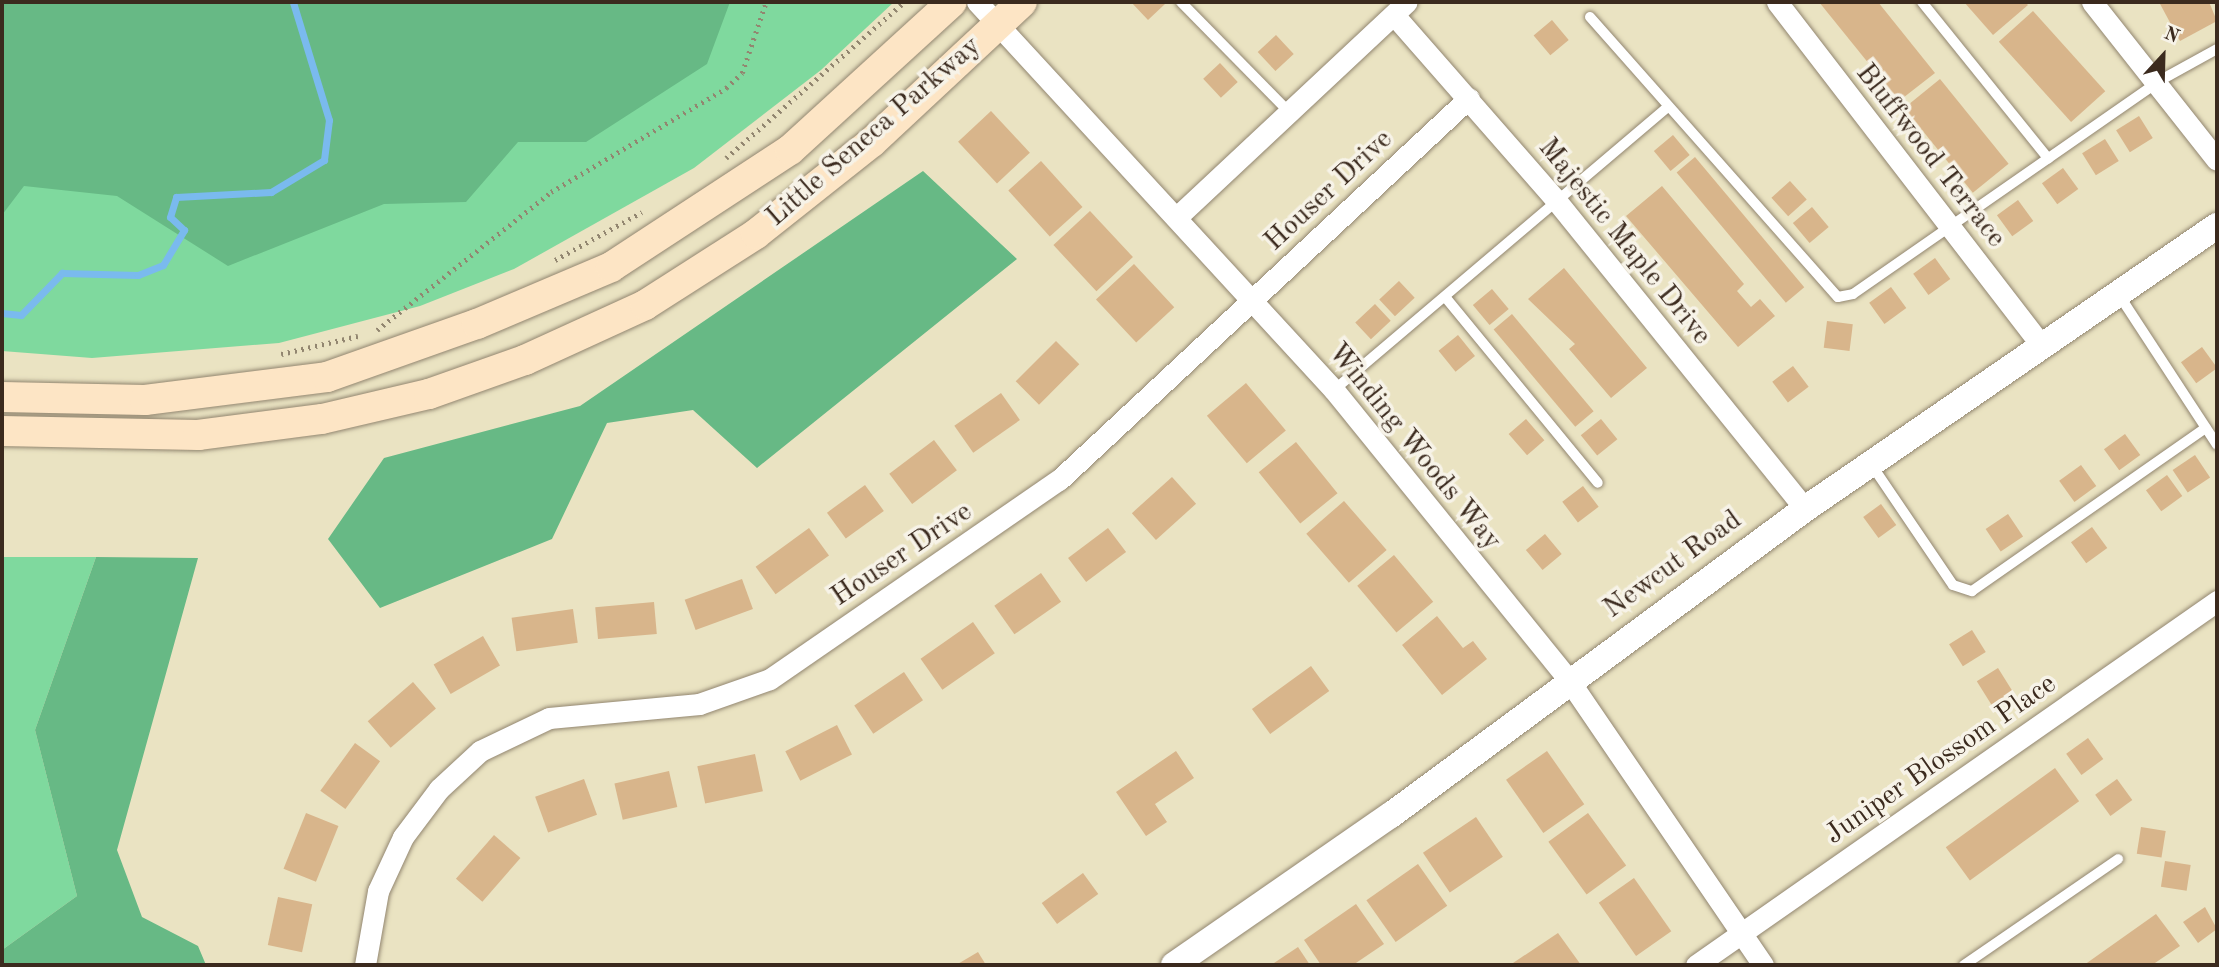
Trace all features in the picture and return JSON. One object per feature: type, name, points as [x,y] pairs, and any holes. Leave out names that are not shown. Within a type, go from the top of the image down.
[{"type":"main road","name":"Little Seneca Parkway","points":[[2,397],[145,400],[327,377],[477,324],[611,267],[790,150],[952,2]]},
{"type":"main road","name":"Little Seneca Parkway","points":[[2,431],[186,435],[323,419],[429,394],[525,359],[645,305],[756,234],[872,142],[1022,2]]},
{"type":"street","name":"Winding Woods Way","points":[[977,2],[1178,216],[1334,390],[1568,679],[1763,965]]},
{"type":"street","name":"Bluffwood Terrace","points":[[1777,2],[2040,343]]},
{"type":"street","points":[[2092,2],[2159,81],[2217,160]]},
{"type":"street","points":[[1178,216],[1287,111],[1401,8]]},
{"type":"street","name":"Majestic Maple Drive","points":[[1401,8],[1469,98],[1555,199],[1804,509]]},
{"type":"street","name":"Houser Drive","points":[[365,965],[378,891],[403,837],[439,789],[480,751],[549,718],[699,704],[770,679],[1059,480],[1469,98]]},
{"type":"street","name":"Newcut Road","points":[[1174,965],[1391,815],[1568,679],[1804,509],[2040,343],[2119,295],[2217,226]]},
{"type":"street","name":"Juniper Blossom Place","points":[[1696,965],[2217,601]]},
{"type":"lane","points":[[1181,2],[1287,111]]},
{"type":"lane","points":[[1922,2],[2048,158]]},
{"type":"lane","points":[[1590,18],[1667,108],[1838,297],[1949,227],[2159,81],[2217,49]]},
{"type":"lane","points":[[1334,390],[1446,298],[1555,199],[1667,108]]},
{"type":"lane","points":[[2119,295],[2217,445]]},
{"type":"lane","points":[[1446,298],[1598,483]]},
{"type":"lane","points":[[1870,463],[1953,585],[1972,591],[2206,428]]},
{"type":"lane","points":[[1964,965],[2118,859]]},
{"type":"path","points":[[373,332],[551,192],[726,89],[742,73],[766,2]]},
{"type":"path","points":[[714,166],[756,136],[904,2]]},
{"type":"path","points":[[543,266],[649,209]]},
{"type":"path","points":[[265,358],[373,332],[410,319]]},
{"type":"green space","points":[[2,2],[894,2],[821,70],[694,168],[514,269],[420,306],[279,343],[92,358],[2,351]]},
{"type":"green space","points":[[2,2],[730,2],[707,64],[586,142],[518,142],[466,202],[384,204],[228,266],[117,196],[24,186],[2,215]]},
{"type":"green space","points":[[923,171],[1017,259],[757,468],[693,410],[607,423],[552,539],[380,608],[328,539],[384,458],[580,406]]},
{"type":"green space","points":[[2,557],[96,557],[35,730],[77,896],[2,950]]},
{"type":"green space","points":[[96,557],[198,558],[117,850],[142,917],[198,946],[206,965],[2,965],[2,950],[77,896],[35,730]]},
{"type":"building","points":[[1131,2],[1162,2],[1165,4],[1148,20]]},
{"type":"building","points":[[1819,2],[1878,2],[1935,73],[1899,101]]},
{"type":"building","points":[[1964,2],[2025,2],[2028,5],[1993,35]]},
{"type":"building","points":[[2159,2],[2209,2],[2217,21],[2180,41]]},
{"type":"building","points":[[2033,11],[2105,91],[2071,122],[1999,42]]},
{"type":"building","points":[[1552,20],[1569,40],[1550,55],[1534,35]]},
{"type":"building","points":[[1276,35],[1294,54],[1275,71],[1258,52]]},
{"type":"building","points":[[1220,63],[1238,82],[1221,98],[1203,79]]},
{"type":"building","points":[[1940,79],[2009,164],[1973,193],[1904,108]]},
{"type":"building","points":[[991,111],[1030,153],[997,183],[958,142]]},
{"type":"building","points":[[2139,116],[2153,138],[2130,152],[2116,130]]},
{"type":"building","points":[[1673,135],[1690,155],[1671,171],[1654,151]]},
{"type":"building","points":[[2105,139],[2119,161],[2096,175],[2082,153]]},
{"type":"building","points":[[1695,157],[1804,287],[1786,303],[1677,172]]},
{"type":"building","points":[[1041,161],[1082,207],[1050,237],[1008,190]]},
{"type":"building","points":[[2063,168],[2078,189],[2057,204],[2042,183]]},
{"type":"building","points":[[1790,181],[1807,200],[1788,216],[1771,198]]},
{"type":"building","points":[[1662,186],[1744,284],[1737,291],[1751,307],[1760,299],[1775,316],[1738,347],[1626,216]]},
{"type":"building","points":[[2018,200],[2033,221],[2012,236],[1997,215]]},
{"type":"building","points":[[1812,207],[1829,227],[1810,243],[1793,223]]},
{"type":"building","points":[[1090,211],[1133,257],[1096,291],[1053,245]]},
{"type":"building","points":[[1935,258],[1950,279],[1928,295],[1913,274]]},
{"type":"building","points":[[1134,264],[1174,307],[1136,343],[1096,299]]},
{"type":"building","points":[[1564,268],[1647,368],[1611,398],[1569,349],[1575,344],[1528,299]]},
{"type":"building","points":[[1399,281],[1415,298],[1395,316],[1379,299]]},
{"type":"building","points":[[1891,287],[1906,308],[1884,324],[1869,303]]},
{"type":"building","points":[[1492,289],[1509,309],[1490,325],[1473,305]]},
{"type":"building","points":[[1375,304],[1391,321],[1371,339],[1355,322]]},
{"type":"building","points":[[1512,314],[1594,411],[1575,427],[1494,329]]},
{"type":"building","points":[[1827,321],[1853,324],[1850,351],[1824,348]]},
{"type":"building","points":[[1458,335],[1475,356],[1456,372],[1439,351]]},
{"type":"building","points":[[1056,341],[1079,364],[1039,405],[1016,381]]},
{"type":"building","points":[[2202,347],[2217,368],[2196,383],[2181,362]]},
{"type":"building","points":[[1793,366],[1809,387],[1788,402],[1772,382]]},
{"type":"building","points":[[1246,383],[1286,430],[1247,463],[1207,416]]},
{"type":"building","points":[[1001,393],[1020,420],[973,453],[954,426]]},
{"type":"building","points":[[1526,419],[1544,440],[1527,455],[1509,434]]},
{"type":"building","points":[[1601,419],[1617,439],[1597,456],[1581,435]]},
{"type":"building","points":[[2125,434],[2140,455],[2119,470],[2104,449]]},
{"type":"building","points":[[934,440],[957,470],[912,504],[889,474]]},
{"type":"building","points":[[1296,442],[1338,493],[1300,523],[1259,472]]},
{"type":"building","points":[[2195,455],[2210,477],[2188,492],[2173,470]]},
{"type":"building","points":[[2081,465],[2096,486],[2074,502],[2059,481]]},
{"type":"building","points":[[2167,475],[2182,496],[2161,511],[2146,490]]},
{"type":"building","points":[[1172,477],[1196,504],[1156,540],[1132,513]]},
{"type":"building","points":[[865,485],[884,511],[846,539],[827,513]]},
{"type":"building","points":[[1583,486],[1599,507],[1578,522],[1562,502]]},
{"type":"building","points":[[1344,501],[1387,550],[1349,583],[1306,534]]},
{"type":"building","points":[[1881,504],[1896,525],[1878,538],[1863,517]]},
{"type":"building","points":[[2008,514],[2023,536],[2001,551],[1986,529]]},
{"type":"building","points":[[2092,527],[2107,548],[2086,563],[2071,542]]},
{"type":"building","points":[[809,528],[829,556],[776,594],[756,567]]},
{"type":"building","points":[[1108,528],[1126,552],[1086,582],[1068,558]]},
{"type":"building","points":[[1545,534],[1562,554],[1543,570],[1526,550]]},
{"type":"building","points":[[1394,555],[1433,602],[1396,633],[1357,586]]},
{"type":"building","points":[[1041,573],[1061,602],[1014,634],[994,606]]},
{"type":"building","points":[[742,579],[753,609],[696,630],[685,600]]},
{"type":"building","points":[[654,602],[657,634],[598,639],[595,607]]},
{"type":"building","points":[[573,609],[578,643],[516,651],[512,618]]},
{"type":"building","points":[[1437,616],[1463,648],[1473,641],[1487,659],[1442,695],[1402,645]]},
{"type":"building","points":[[973,622],[995,653],[942,690],[921,659]]},
{"type":"building","points":[[1972,630],[1986,652],[1963,666],[1949,644]]},
{"type":"building","points":[[483,636],[500,665],[451,694],[434,664]]},
{"type":"building","points":[[1311,666],[1329,691],[1270,734],[1252,709]]},
{"type":"building","points":[[1998,668],[2013,692],[1992,705],[1977,681]]},
{"type":"building","points":[[904,672],[923,700],[873,734],[854,706]]},
{"type":"building","points":[[413,682],[436,708],[391,748],[368,721]]},
{"type":"building","points":[[837,725],[852,754],[800,781],[785,751]]},
{"type":"building","points":[[2088,738],[2103,759],[2081,775],[2066,754]]},
{"type":"building","points":[[355,743],[380,761],[345,809],[320,791]]},
{"type":"building","points":[[1176,751],[1194,778],[1155,804],[1167,822],[1146,836],[1116,792]]},
{"type":"building","points":[[1547,751],[1584,804],[1543,833],[1506,780]]},
{"type":"building","points":[[755,754],[763,791],[705,803],[697,766]]},
{"type":"building","points":[[2055,768],[2079,801],[1970,881],[1946,847]]},
{"type":"building","points":[[669,771],[677,807],[623,820],[614,784]]},
{"type":"building","points":[[584,779],[597,815],[548,832],[535,797]]},
{"type":"building","points":[[2117,779],[2132,800],[2110,816],[2095,795]]},
{"type":"building","points":[[306,813],[338,826],[316,882],[284,869]]},
{"type":"building","points":[[1588,813],[1626,866],[1587,894],[1548,842]]},
{"type":"building","points":[[1476,817],[1503,857],[1450,893],[1423,853]]},
{"type":"building","points":[[2141,827],[2166,831],[2161,858],[2137,854]]},
{"type":"building","points":[[494,835],[520,858],[482,902],[456,879]]},
{"type":"building","points":[[2165,861],[2191,865],[2187,891],[2161,887]]},
{"type":"building","points":[[1418,864],[1447,906],[1396,942],[1366,900]]},
{"type":"building","points":[[1083,873],[1098,894],[1057,924],[1042,903]]},
{"type":"building","points":[[1634,878],[1671,931],[1636,956],[1599,903]]},
{"type":"building","points":[[278,897],[312,904],[302,952],[268,945]]},
{"type":"building","points":[[1356,904],[1384,944],[1353,965],[1321,965],[1304,940]]},
{"type":"building","points":[[2205,907],[2217,929],[2198,943],[2183,922]]},
{"type":"building","points":[[2156,914],[2180,946],[2152,965],[2084,965]]},
{"type":"building","points":[[1558,933],[1581,965],[1510,965]]},
{"type":"building","points":[[1298,947],[1310,965],[1271,965]]},
{"type":"building","points":[[978,952],[986,965],[956,965]]},
{"type":"waterway","points":[[2,313],[21,315],[62,273],[138,275],[163,265],[184,230],[170,217],[176,197],[271,192],[324,160],[329,120],[293,2]]}]
